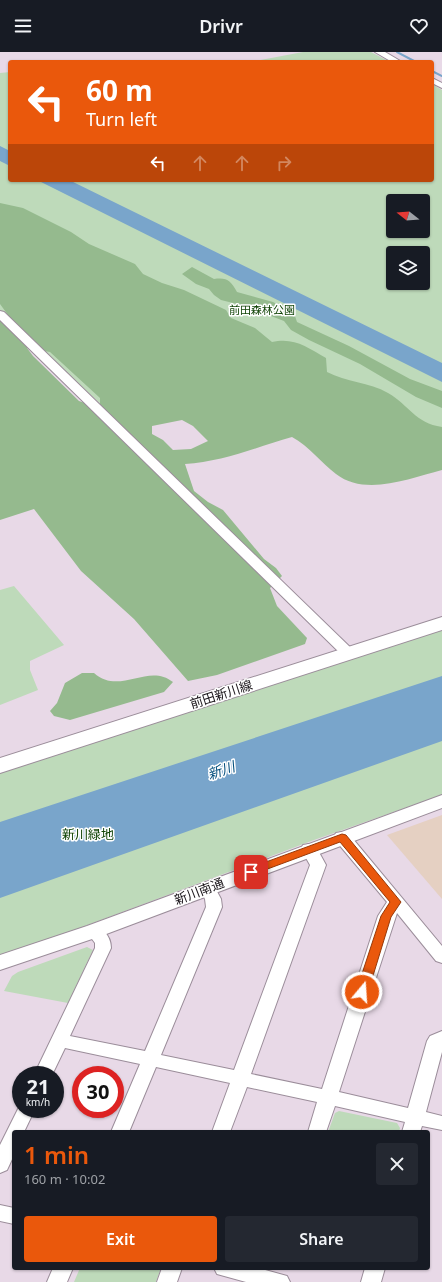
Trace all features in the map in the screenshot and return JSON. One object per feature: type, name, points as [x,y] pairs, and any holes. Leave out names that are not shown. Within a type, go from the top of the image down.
[{"type":"main road","name":"前田新川線","points":[[0,766],[343,648],[442,611]]},
{"type":"main road","name":"前田新川線","points":[[0,753],[343,648],[442,623]]},
{"type":"street","points":[[379,52],[394,60]]},
{"type":"street","points":[[0,314],[343,648]]},
{"type":"street","name":"新川南通","points":[[0,963],[94,931],[342,837],[442,801]]},
{"type":"street","points":[[342,837],[442,957]]},
{"type":"street","points":[[222,1130],[318,865],[309,850]]},
{"type":"street","points":[[121,1130],[214,907],[207,888]]},
{"type":"street","points":[[318,1130],[386,916],[396,902]]},
{"type":"street","points":[[47,1066],[103,948],[103,942],[94,931]]},
{"type":"street","points":[[413,1125],[436,1041],[442,1038]]},
{"type":"street","points":[[59,1040],[328,1097],[413,1125],[442,1123]]},
{"type":"street","points":[[17,1130],[22,1118]]},
{"type":"street","points":[[0,1164],[12,1139]]},
{"type":"street","points":[[0,1213],[12,1216]]},
{"type":"street","points":[[57,1282],[62,1270]]},
{"type":"street","points":[[166,1282],[171,1270]]},
{"type":"street","points":[[234,1270],[273,1278]]},
{"type":"street","points":[[371,1282],[374,1270]]},
{"type":"shaded area","points":[[442,815],[442,899],[387,835]]},
{"type":"green space","points":[[303,52],[371,52],[386,60],[261,60]]},
{"type":"green space","name":"前田森林公園","points":[[8,72],[8,182],[434,182],[434,85],[442,90],[442,460],[183,410],[125,426],[0,313],[0,73]]},
{"type":"green space","points":[[0,203],[23,208],[71,232],[89,244],[135,264],[143,274],[162,283],[184,290],[226,310],[231,318],[255,328],[272,342],[294,342],[306,347],[326,358],[327,372],[342,378],[373,386],[388,393],[425,422],[442,427],[442,470],[388,484],[361,484],[348,481],[336,474],[304,445],[292,437],[239,454],[199,463],[185,464],[194,491],[208,502],[223,510],[264,559],[276,568],[282,576],[270,588],[277,606],[307,638],[305,644],[217,675],[188,681],[134,619],[81,571],[34,509],[0,520],[0,320],[2,321],[8,315],[0,304]],"holes":[[[27,348],[50,352],[100,398],[100,408],[79,401],[33,356]],[[182,420],[193,426],[208,441],[191,449],[173,450],[163,440],[152,434],[152,426]]]},
{"type":"green space","points":[[192,267],[214,279],[225,279],[233,285],[237,292],[273,302],[294,313],[297,322],[349,346],[410,379],[442,391],[442,408],[416,397],[360,364],[309,340],[291,330],[284,321],[245,306],[221,300],[209,289],[196,284],[182,274]]},
{"type":"green space","points":[[14,586],[64,645],[30,661],[30,670],[38,690],[0,705],[0,590]]},
{"type":"green space","name":"新川緑地","points":[[442,630],[442,795],[314,840],[0,958],[0,772]]},
{"type":"green space","points":[[82,673],[94,673],[104,679],[114,681],[124,681],[154,675],[163,677],[173,682],[164,692],[70,720],[54,716],[50,711],[57,703],[65,683]]},
{"type":"green space","points":[[87,947],[93,950],[68,1003],[4,991],[12,976],[18,972]]},
{"type":"green space","points":[[339,1111],[397,1123],[400,1128],[400,1130],[329,1130],[335,1113]]},
{"type":"green space","points":[[79,1270],[160,1270],[156,1282],[74,1282]]},
{"type":"water","points":[[0,146],[8,150],[8,165],[0,161]]},
{"type":"water","points":[[41,182],[73,182],[442,363],[442,382]]},
{"type":"water","name":"新川","points":[[442,676],[442,741],[0,898],[0,822]]},
{"type":"waterway","points":[[397,52],[412,60]]},
{"type":"waterway","points":[[434,72],[442,76]]},
{"type":"route","points":[[251,872],[342,837],[396,902],[386,916],[362,992]]}]
